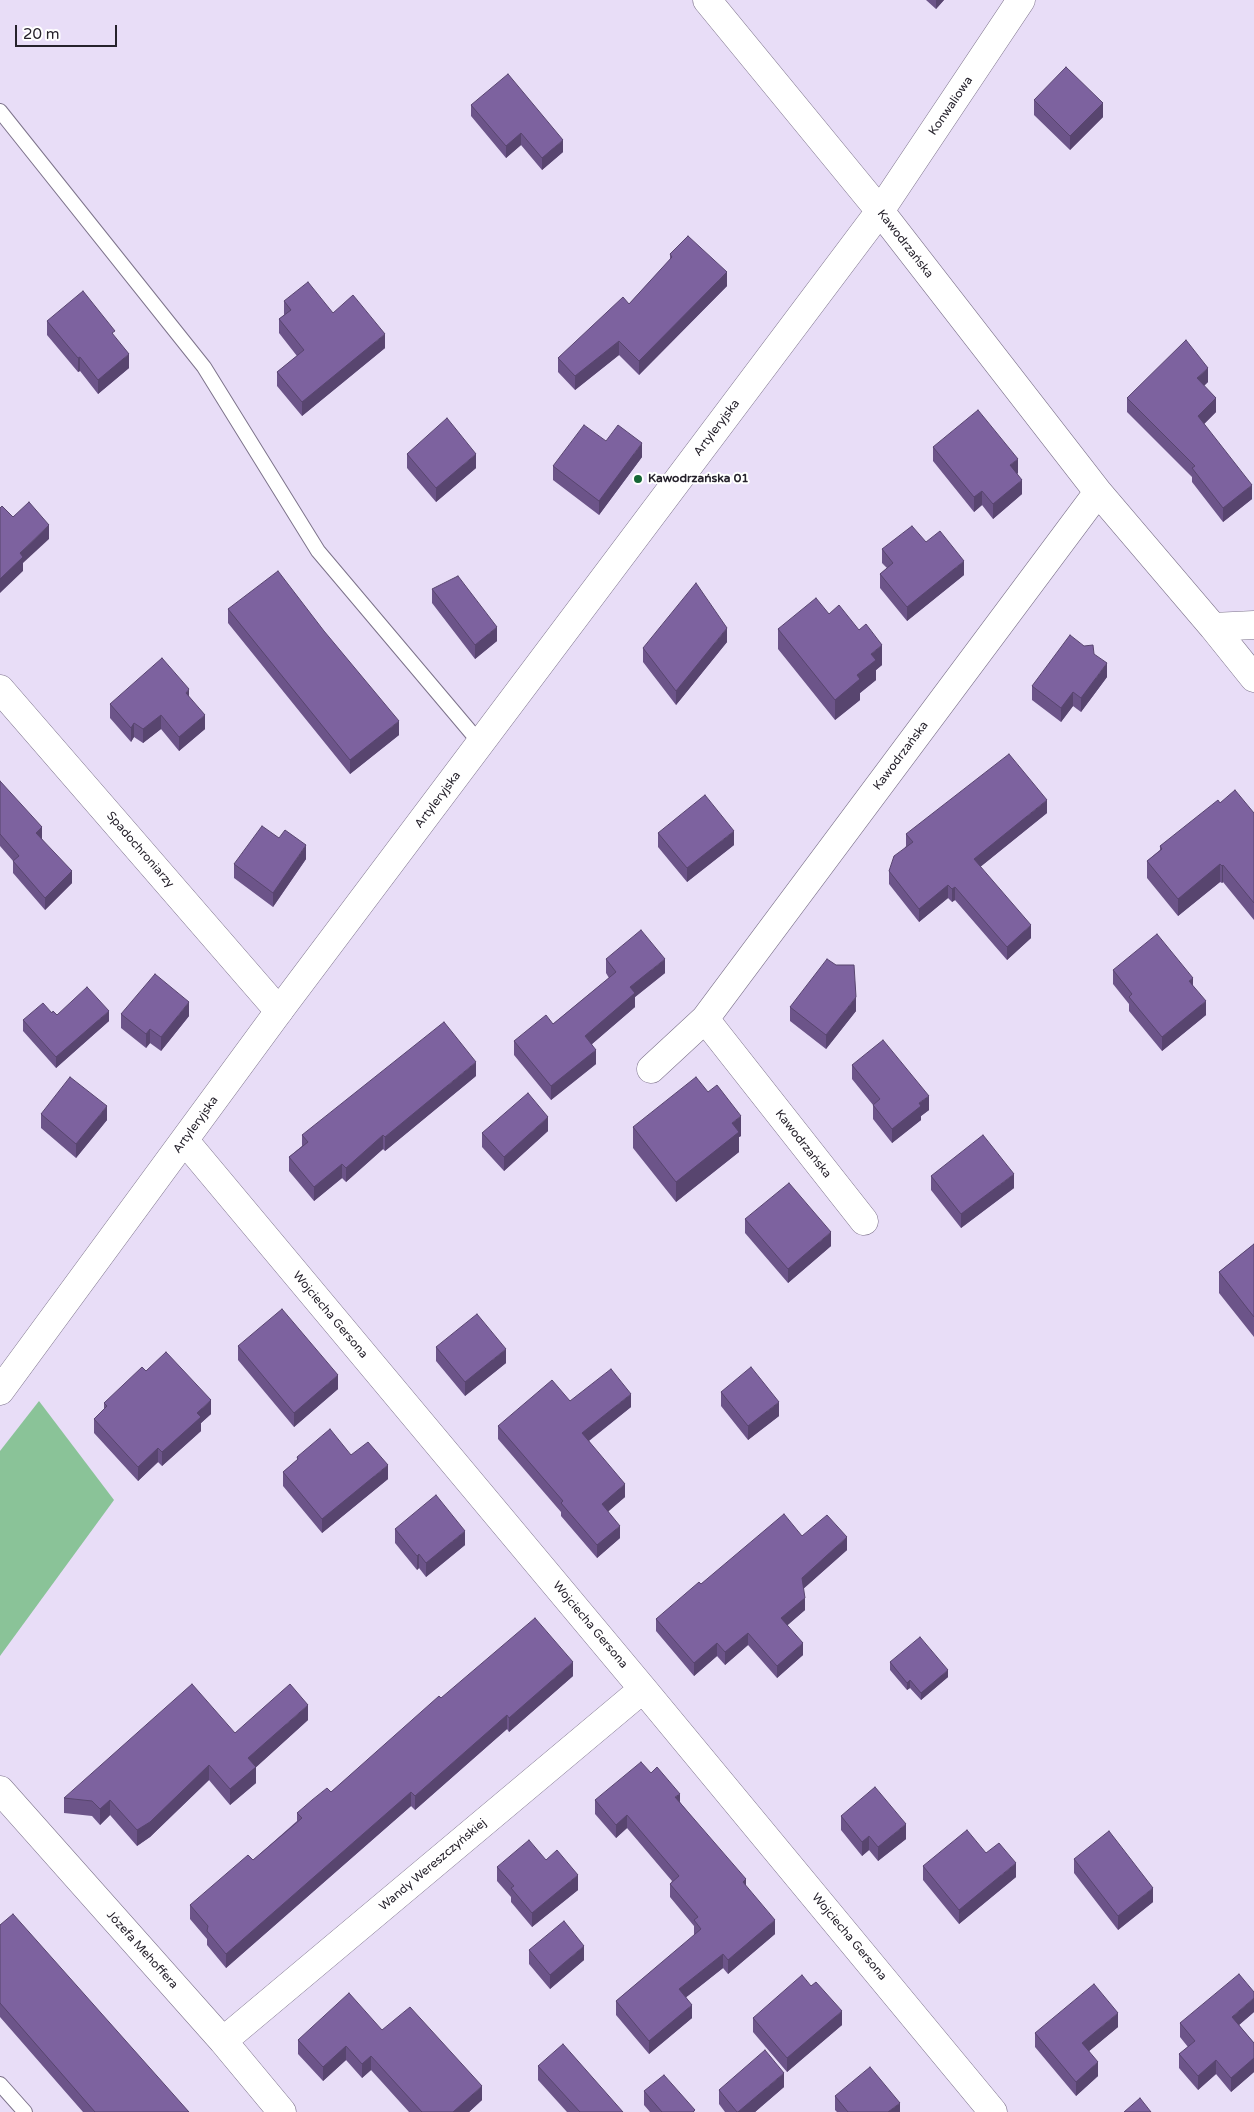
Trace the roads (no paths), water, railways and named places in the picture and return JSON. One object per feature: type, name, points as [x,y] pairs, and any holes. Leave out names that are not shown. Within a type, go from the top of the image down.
[{"type":"street","name":"Kawodrzańska","points":[[707,0],[880,211],[1098,492],[1254,678]]},
{"type":"street","name":"Konwaliowa","points":[[880,211],[1021,0]]},
{"type":"street","name":"Artyleryjska","points":[[0,1391],[279,1011],[880,211]]},
{"type":"street","name":"Kawodrzańska","points":[[652,1069],[705,1019],[1098,492]]},
{"type":"street","points":[[1213,627],[1254,625]]},
{"type":"street","name":"Spadochroniarzy","points":[[0,689],[279,1011]]},
{"type":"street","name":"Kawodrzańska","points":[[705,1019],[864,1221]]},
{"type":"street","name":"Wojciecha Gersona","points":[[185,1141],[644,1688],[993,2112]]},
{"type":"street","name":"Wandy Wereszczyńskiej","points":[[223,2041],[644,1688]]},
{"type":"street","name":"Józefa Mehoffera","points":[[0,1790],[223,2041],[282,2112]]},
{"type":"lane","points":[[0,111],[204,367],[318,551],[480,743]]},
{"type":"lane","points":[[0,2084],[24,2112]]},
{"type":"place","name":"Kawodrzańska 01","points":[[638,479]]}]
